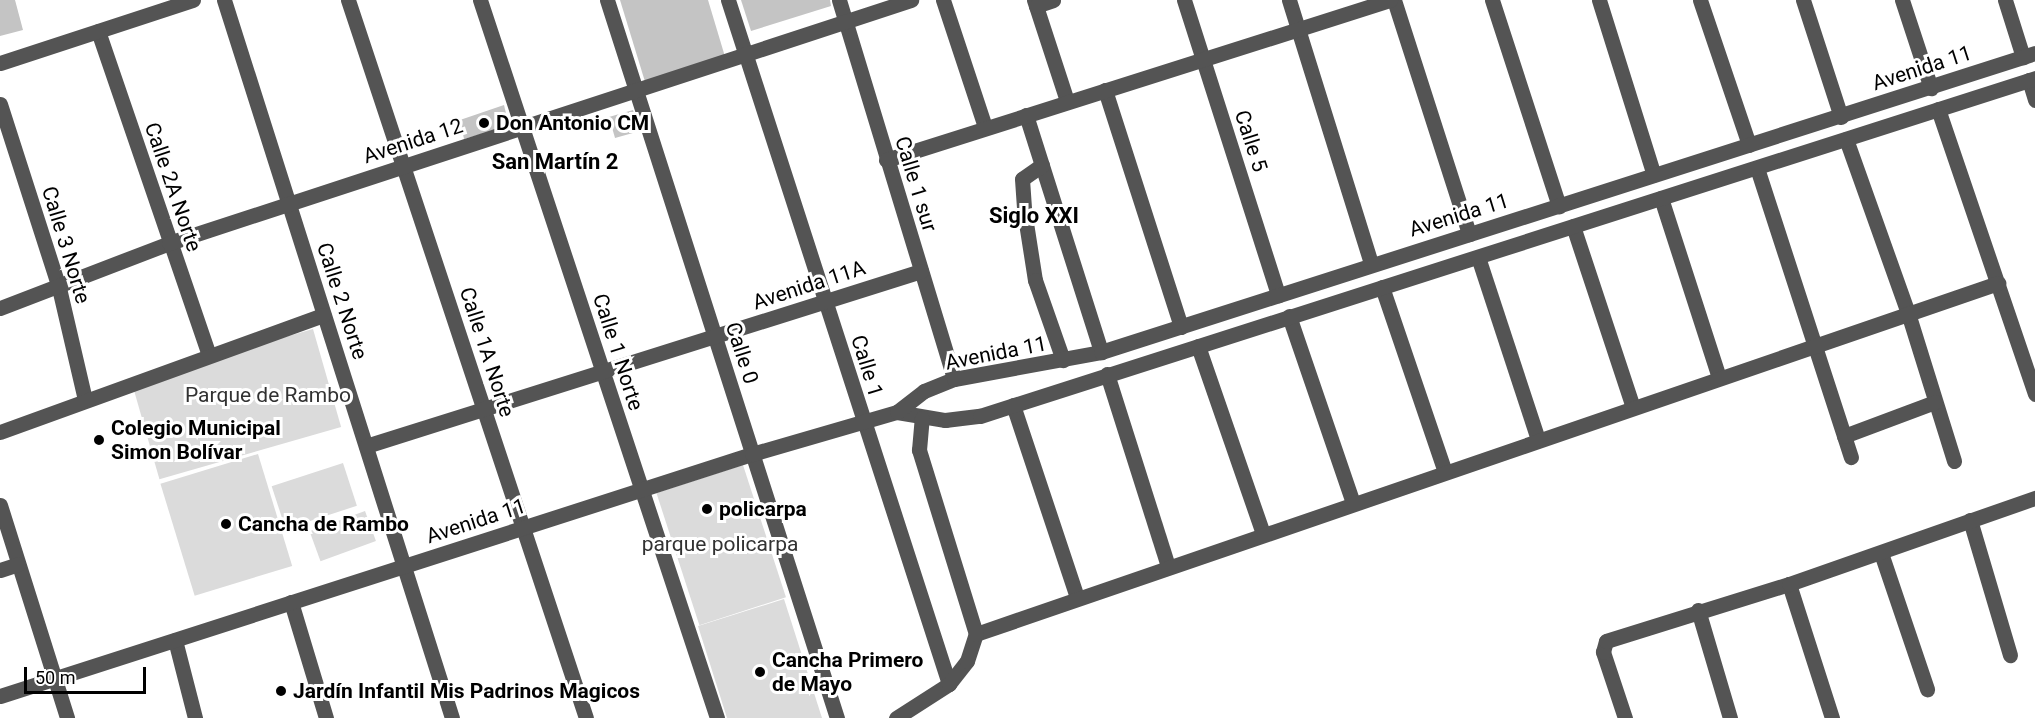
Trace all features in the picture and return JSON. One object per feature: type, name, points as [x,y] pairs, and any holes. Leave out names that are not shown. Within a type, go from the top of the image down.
[{"type":"street","points":[[0,63],[193,0]]},
{"type":"street","name":"Calle 2 Norte","points":[[224,0],[452,718]]},
{"type":"street","name":"Calle 1A Norte","points":[[348,0],[586,718]]},
{"type":"street","name":"Calle 1 Norte","points":[[480,0],[717,718]]},
{"type":"street","name":"Calle 0","points":[[607,0],[837,718]]},
{"type":"street","name":"Calle 1","points":[[728,0],[862,423],[949,684]]},
{"type":"street","name":"Calle 1 sur","points":[[838,0],[954,380]]},
{"type":"street","name":"Avenida 12","points":[[0,308],[59,288],[169,243],[911,0]]},
{"type":"street","points":[[943,0],[985,127]]},
{"type":"street","points":[[1053,0],[1035,3],[1067,101]]},
{"type":"street","name":"Calle 5","points":[[1184,0],[1278,295]]},
{"type":"street","points":[[1289,0],[1371,264]]},
{"type":"street","points":[[886,160],[1392,0],[1469,234]]},
{"type":"street","points":[[1492,0],[1559,206]]},
{"type":"street","points":[[1599,0],[1654,175]]},
{"type":"street","points":[[1700,0],[1749,145]]},
{"type":"street","points":[[1803,0],[1840,117]]},
{"type":"street","points":[[1902,0],[1931,88]]},
{"type":"street","points":[[2005,0],[2029,55]]},
{"type":"street","name":"Calle 2A Norte","points":[[98,31],[209,355]]},
{"type":"street","name":"Avenida 11","points":[[0,696],[752,454],[897,412],[924,391],[954,380],[1063,360],[1181,327],[1371,264],[1840,117],[2029,55]]},
{"type":"street","points":[[2032,79],[2035,100]]},
{"type":"street","name":"Avenida 11","points":[[897,412],[922,418],[980,416],[2032,79]]},
{"type":"street","points":[[1105,90],[1181,327]]},
{"type":"street","name":"Calle 3 Norte","points":[[0,104],[59,288],[85,400]]},
{"type":"street","points":[[1938,109],[2035,394]]},
{"type":"street","points":[[1026,115],[1101,351]]},
{"type":"street","points":[[1846,139],[1908,313],[1954,461]]},
{"type":"street","points":[[1042,165],[1022,179],[1024,210],[1035,280],[1063,360]]},
{"type":"street","points":[[1756,168],[1851,457]]},
{"type":"street","points":[[1661,198],[1719,378]]},
{"type":"street","points":[[1573,226],[1634,407]]},
{"type":"street","points":[[1478,257],[1538,440]]},
{"type":"street","name":"Avenida 11A","points":[[366,446],[921,271]]},
{"type":"street","points":[[976,634],[1077,597],[1998,283]]},
{"type":"street","points":[[1382,287],[1445,472]]},
{"type":"street","points":[[0,432],[324,315]]},
{"type":"street","points":[[1289,316],[1353,503]]},
{"type":"street","points":[[1198,346],[1263,534]]},
{"type":"street","points":[[1107,374],[1168,566]]},
{"type":"street","points":[[1844,435],[1935,402]]},
{"type":"street","points":[[1012,405],[1077,597]]},
{"type":"street","points":[[896,718],[949,684],[967,662],[976,634],[919,450],[922,418]]},
{"type":"street","points":[[1625,718],[1603,652],[1606,641],[1698,610],[1789,584],[2035,498]]},
{"type":"street","points":[[0,505],[57,678],[67,718]]},
{"type":"street","points":[[1970,520],[2010,654]]},
{"type":"street","points":[[1881,553],[1927,689]]},
{"type":"street","points":[[0,570],[18,564]]},
{"type":"street","points":[[1789,584],[1832,718]]},
{"type":"street","points":[[291,602],[326,718]]},
{"type":"street","points":[[1698,610],[1730,718]]},
{"type":"street","points":[[175,640],[195,718]]},
{"type":"green space","name":"Parque de Rambo","points":[[313,329],[341,427],[159,479],[131,381]]},
{"type":"green space","name":"Cancha de Rambo","points":[[258,454],[292,566],[195,596],[160,484]]},
{"type":"green space","points":[[343,463],[357,506],[286,529],[272,486]]},
{"type":"green space","name":"parque policarpa","points":[[743,465],[786,597],[699,625],[656,493]]},
{"type":"green space","points":[[365,511],[376,541],[321,561],[310,531]]},
{"type":"green space","name":"Cancha Primero de Mayo","points":[[784,599],[822,718],[727,718],[698,626]]},
{"type":"building","points":[[0,0],[15,0],[23,30],[0,36]]},
{"type":"building","points":[[620,0],[708,0],[726,60],[646,85]]},
{"type":"building","points":[[741,0],[830,0],[831,6],[751,31]]},
{"type":"building","name":"Don Antonio CM","points":[[504,105],[509,126],[464,139],[460,120]]},
{"type":"building","points":[[633,110],[639,131],[615,138],[609,117]]},
{"type":"place","name":"Don Antonio CM","points":[[484,123]]},
{"type":"place","name":"Colegio Municipal Simon Bolívar","points":[[99,440]]},
{"type":"place","name":"policarpa","points":[[707,509]]},
{"type":"place","name":"Cancha de Rambo","points":[[226,524]]},
{"type":"place","name":"Cancha Primero de Mayo","points":[[760,672]]},
{"type":"place","name":"Jardín Infantil Mis Padrinos Magicos","points":[[281,691]]},
{"type":"district","name":"San Martín 2","points":[[555,162]]},
{"type":"district","name":"Siglo XXI","points":[[1034,216]]}]
